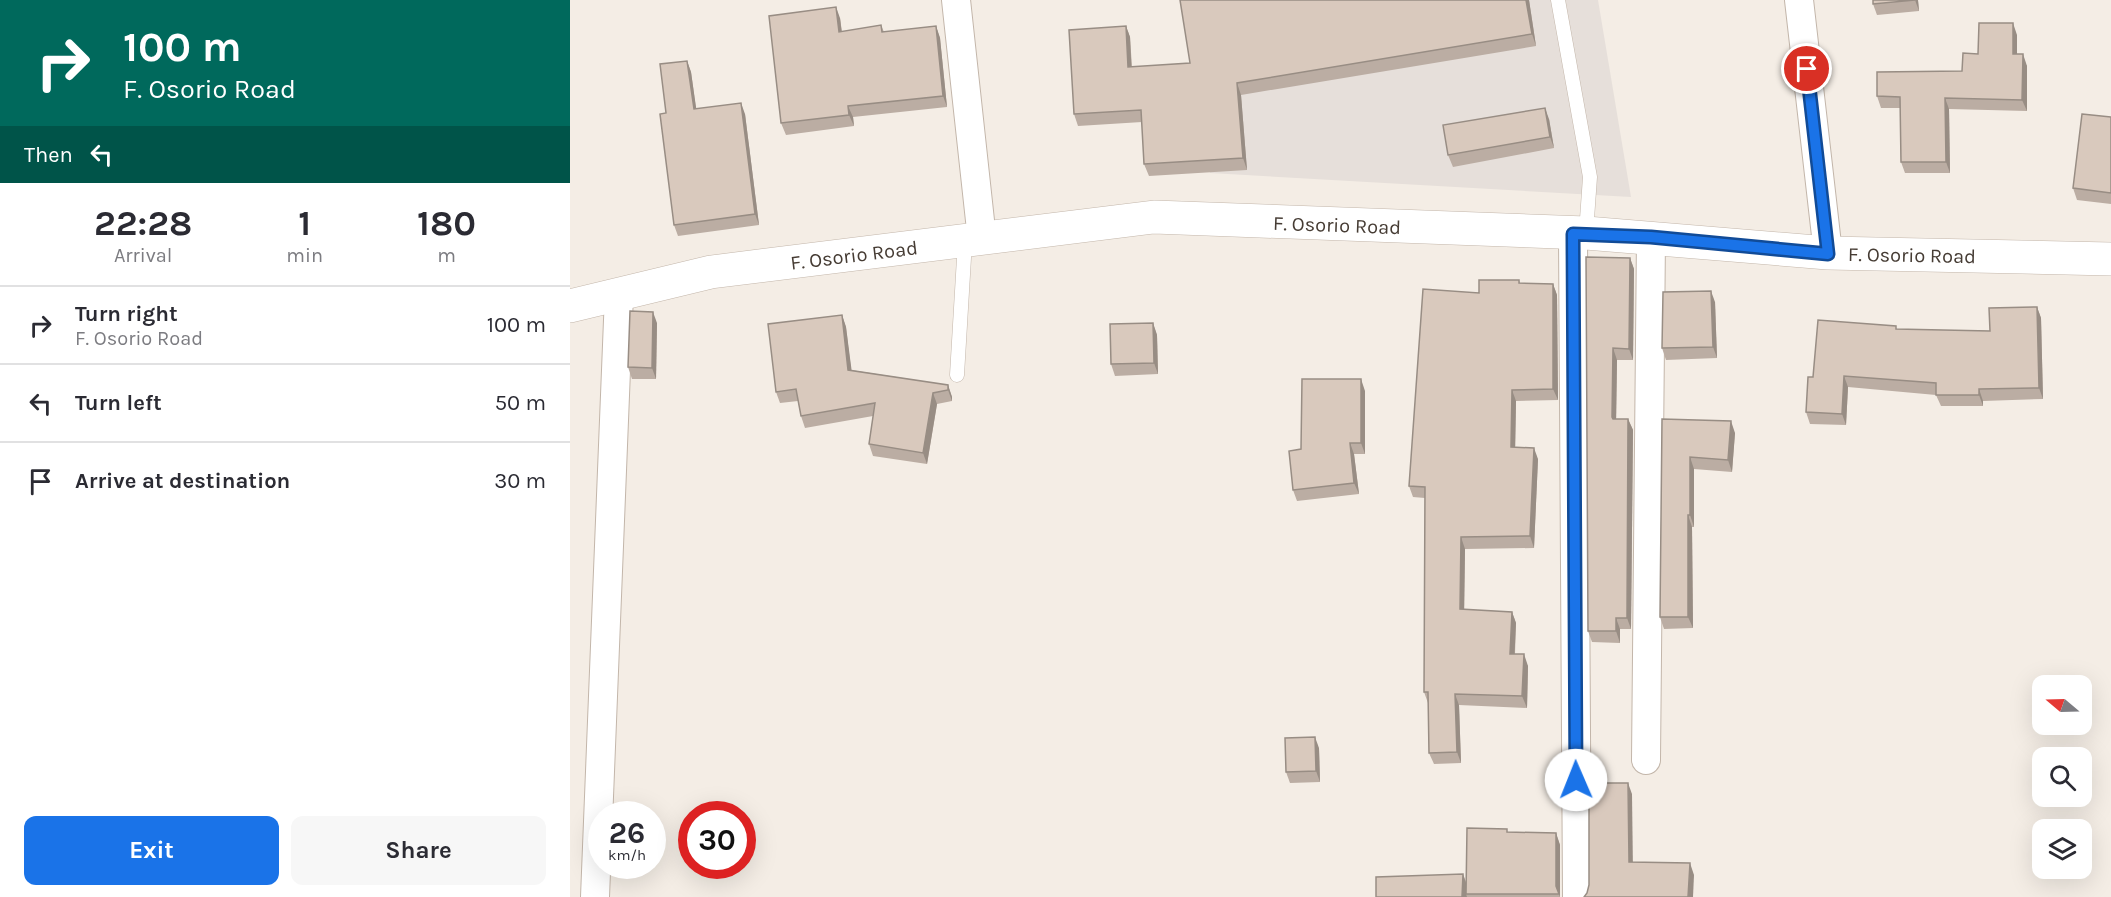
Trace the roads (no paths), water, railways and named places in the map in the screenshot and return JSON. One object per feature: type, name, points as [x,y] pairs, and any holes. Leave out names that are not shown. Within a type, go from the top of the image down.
[{"type":"street","points":[[956,0],[974,240]]},
{"type":"street","points":[[1799,0],[1828,254]]},
{"type":"street","name":"F. Osorio Road","points":[[570,306],[711,272],[1154,217],[1580,233],[1651,237],[1828,254],[2111,259]]},
{"type":"street","points":[[1577,897],[1580,233]]},
{"type":"street","points":[[1646,760],[1651,237]]},
{"type":"street","points":[[595,897],[619,295]]},
{"type":"lane","points":[[1558,0],[1590,177],[1580,233]]},
{"type":"lane","points":[[957,375],[974,240]]}]
